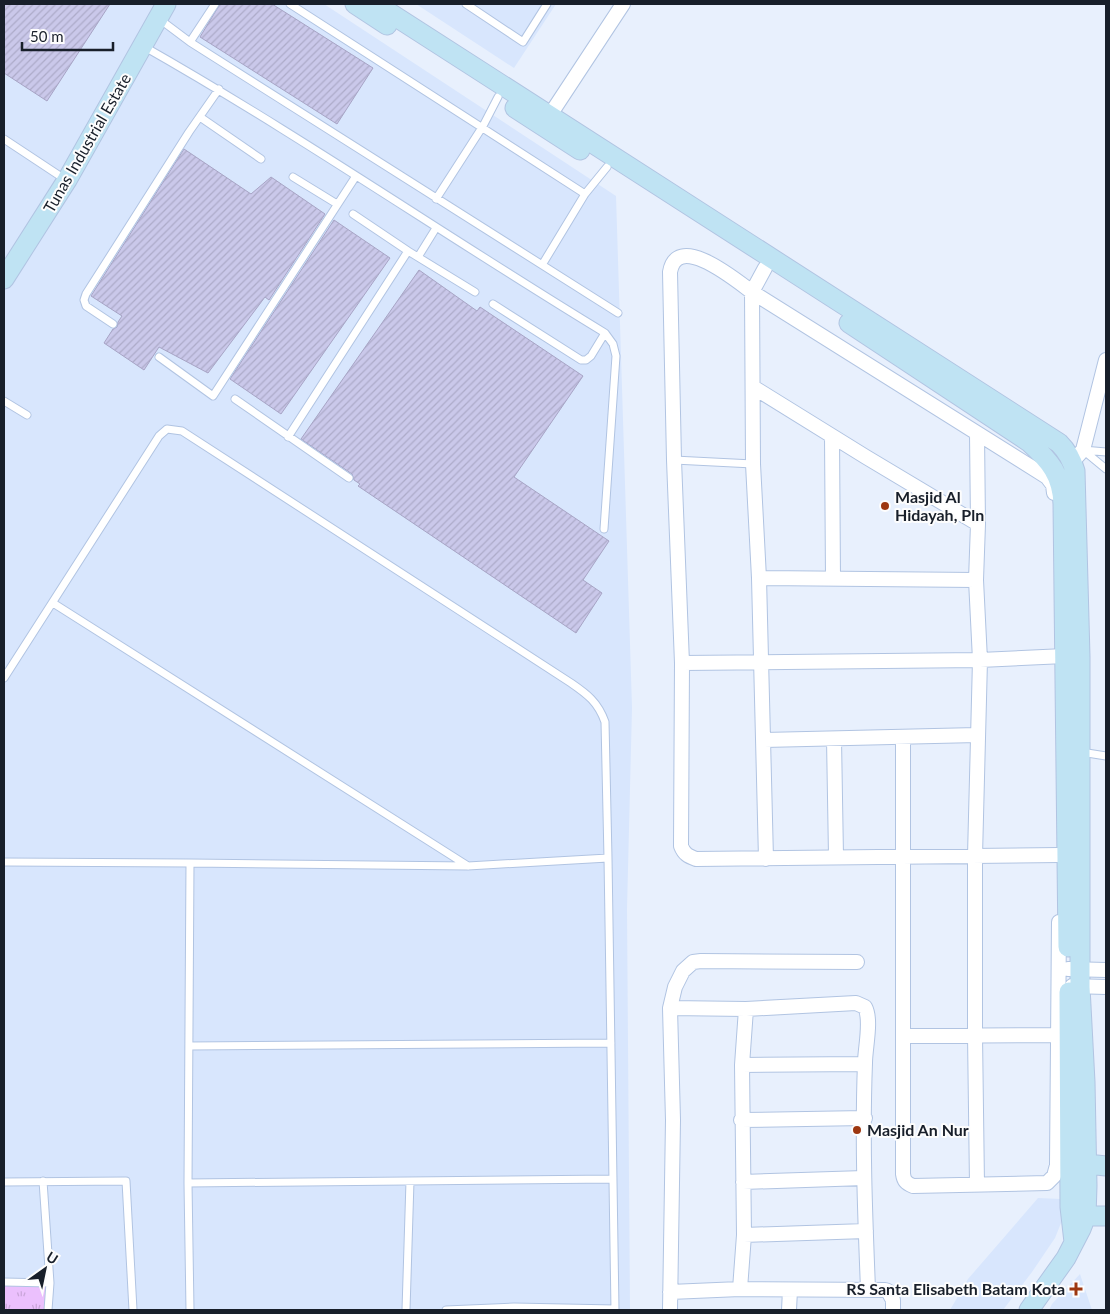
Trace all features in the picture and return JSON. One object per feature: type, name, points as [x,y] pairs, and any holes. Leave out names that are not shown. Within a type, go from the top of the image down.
[{"type":"main road","points":[[354,4],[765,268],[841,310],[1059,442],[1066,450],[1078,456],[1075,471],[1080,657],[1080,752],[1075,978],[1062,1035],[1079,1216]]},
{"type":"main road","points":[[376,4],[550,115],[841,310],[1029,442],[1046,458],[1061,484],[1062,656],[1075,978],[1087,1164],[1074,1243],[1066,1258],[1029,1310]]},
{"type":"main road","name":"Tunas Industrial Estate","points":[[4,279],[67,180],[162,11]]},
{"type":"main road","points":[[1087,1164],[1106,1166]]},
{"type":"main road","points":[[1079,1216],[1106,1216]]},
{"type":"street","points":[[550,115],[624,4]]},
{"type":"street","points":[[903,737],[904,857],[902,1174],[905,1182],[913,1186],[1047,1183],[1056,1172],[1062,1035],[1060,855],[1062,656],[1053,485],[1047,477],[752,292],[715,266],[700,259],[680,257],[671,266],[674,460],[682,663],[681,846],[683,851],[696,859],[836,856],[904,857],[1060,855]]},
{"type":"street","points":[[765,268],[752,292],[753,464],[759,578],[766,859]]},
{"type":"street","points":[[1078,456],[1106,360]]},
{"type":"street","points":[[753,387],[978,524]]},
{"type":"street","points":[[976,1185],[975,856],[980,660],[976,580],[978,524],[977,434]]},
{"type":"street","points":[[832,436],[833,579]]},
{"type":"street","points":[[759,578],[976,580]]},
{"type":"street","points":[[682,663],[980,660],[1062,656]]},
{"type":"street","points":[[764,740],[978,735]]},
{"type":"street","points":[[834,739],[836,856]]},
{"type":"street","points":[[670,1310],[674,1120],[670,1008],[679,978],[688,965],[693,962],[858,962]]},
{"type":"street","points":[[1075,978],[1106,970]]},
{"type":"street","points":[[1075,978],[1106,987]]},
{"type":"street","points":[[670,1008],[746,1009],[856,1003],[865,1007],[868,1015],[865,1064],[864,1178],[868,1289]]},
{"type":"street","points":[[740,1289],[744,1235],[741,1120],[746,1009]]},
{"type":"street","points":[[902,1036],[1062,1035]]},
{"type":"street","points":[[742,1065],[865,1064]]},
{"type":"street","points":[[741,1120],[865,1118]]},
{"type":"street","points":[[743,1182],[864,1178]]},
{"type":"street","points":[[744,1235],[866,1231]]},
{"type":"street","points":[[670,1292],[740,1289],[868,1289],[888,1291],[893,1300],[893,1310]]},
{"type":"street","points":[[789,1310],[790,1290]]},
{"type":"lane","points":[[190,42],[215,4]]},
{"type":"lane","points":[[290,4],[483,126],[585,194]]},
{"type":"lane","points":[[466,4],[523,42],[547,4]]},
{"type":"lane","points":[[162,11],[190,42],[618,313]]},
{"type":"lane","points":[[142,46],[219,89],[604,333],[613,344],[616,356],[604,529]]},
{"type":"lane","points":[[113,324],[88,308],[85,303],[85,296],[219,89]]},
{"type":"lane","points":[[436,199],[483,126],[498,97]]},
{"type":"lane","points":[[200,117],[260,159]]},
{"type":"lane","points":[[4,139],[67,180]]},
{"type":"lane","points":[[542,265],[585,194],[608,167]]},
{"type":"lane","points":[[159,357],[213,396],[356,176]]},
{"type":"lane","points":[[293,177],[337,204]]},
{"type":"lane","points":[[353,214],[408,251],[475,292]]},
{"type":"lane","points":[[418,257],[436,228]]},
{"type":"lane","points":[[288,437],[408,251]]},
{"type":"lane","points":[[493,304],[581,360],[586,360],[591,356],[604,333]]},
{"type":"lane","points":[[235,400],[349,478]]},
{"type":"lane","points":[[4,401],[27,415]]},
{"type":"lane","points":[[4,678],[159,436],[167,429],[182,431],[571,683],[595,701],[602,712],[605,722],[615,1310],[514,1307],[446,1310]]},
{"type":"lane","points":[[1078,456],[1106,452]]},
{"type":"lane","points":[[1078,456],[1106,469]]},
{"type":"lane","points":[[674,460],[753,464]]},
{"type":"lane","points":[[53,603],[468,866]]},
{"type":"lane","points":[[1080,752],[1106,756]]},
{"type":"lane","points":[[4,862],[190,862],[468,866],[608,858]]},
{"type":"lane","points":[[190,862],[188,1183],[190,1310]]},
{"type":"lane","points":[[189,1046],[611,1043]]},
{"type":"lane","points":[[188,1183],[613,1179]]},
{"type":"lane","points":[[43,1181],[50,1283],[48,1310]]},
{"type":"lane","points":[[4,1182],[126,1181],[132,1310]]},
{"type":"lane","points":[[406,1310],[410,1181]]},
{"type":"lane","points":[[4,1282],[50,1283]]},
{"type":"shaded area","points":[[4,4],[324,4],[616,196],[632,708],[627,909],[630,1310],[4,1310]]},
{"type":"shaded area","points":[[416,4],[556,4],[514,68]]},
{"type":"shaded area","points":[[1038,1198],[1061,1199],[1063,1218],[1055,1238],[1003,1310],[950,1310],[968,1279]]},
{"type":"shaded area","name":"RS Santa Elisabeth Batam Kota","points":[[1080,1274],[1092,1310],[1049,1310],[1052,1304]]},
{"type":"green space","points":[[4,1283],[50,1283],[51,1310],[4,1310]]},
{"type":"building","points":[[4,4],[110,4],[47,101],[4,73]]},
{"type":"building","points":[[220,4],[272,4],[373,68],[337,124],[200,37]]},
{"type":"building","points":[[184,149],[251,194],[271,177],[325,214],[269,300],[265,297],[208,373],[159,347],[144,370],[104,343],[113,329],[117,327],[122,316],[91,296]]},
{"type":"building","points":[[334,220],[390,258],[281,414],[230,379]]},
{"type":"building","points":[[419,270],[477,311],[480,307],[583,376],[514,477],[609,541],[583,580],[602,593],[576,633],[358,486],[360,484],[354,480],[352,474],[301,439]]},
{"type":"place","name":"Masjid Al Hidayah, Pln","points":[[885,506]]},
{"type":"place","name":"Masjid An Nur","points":[[857,1130]]},
{"type":"place","name":"RS Santa Elisabeth Batam Kota","points":[[1076,1289]]}]
